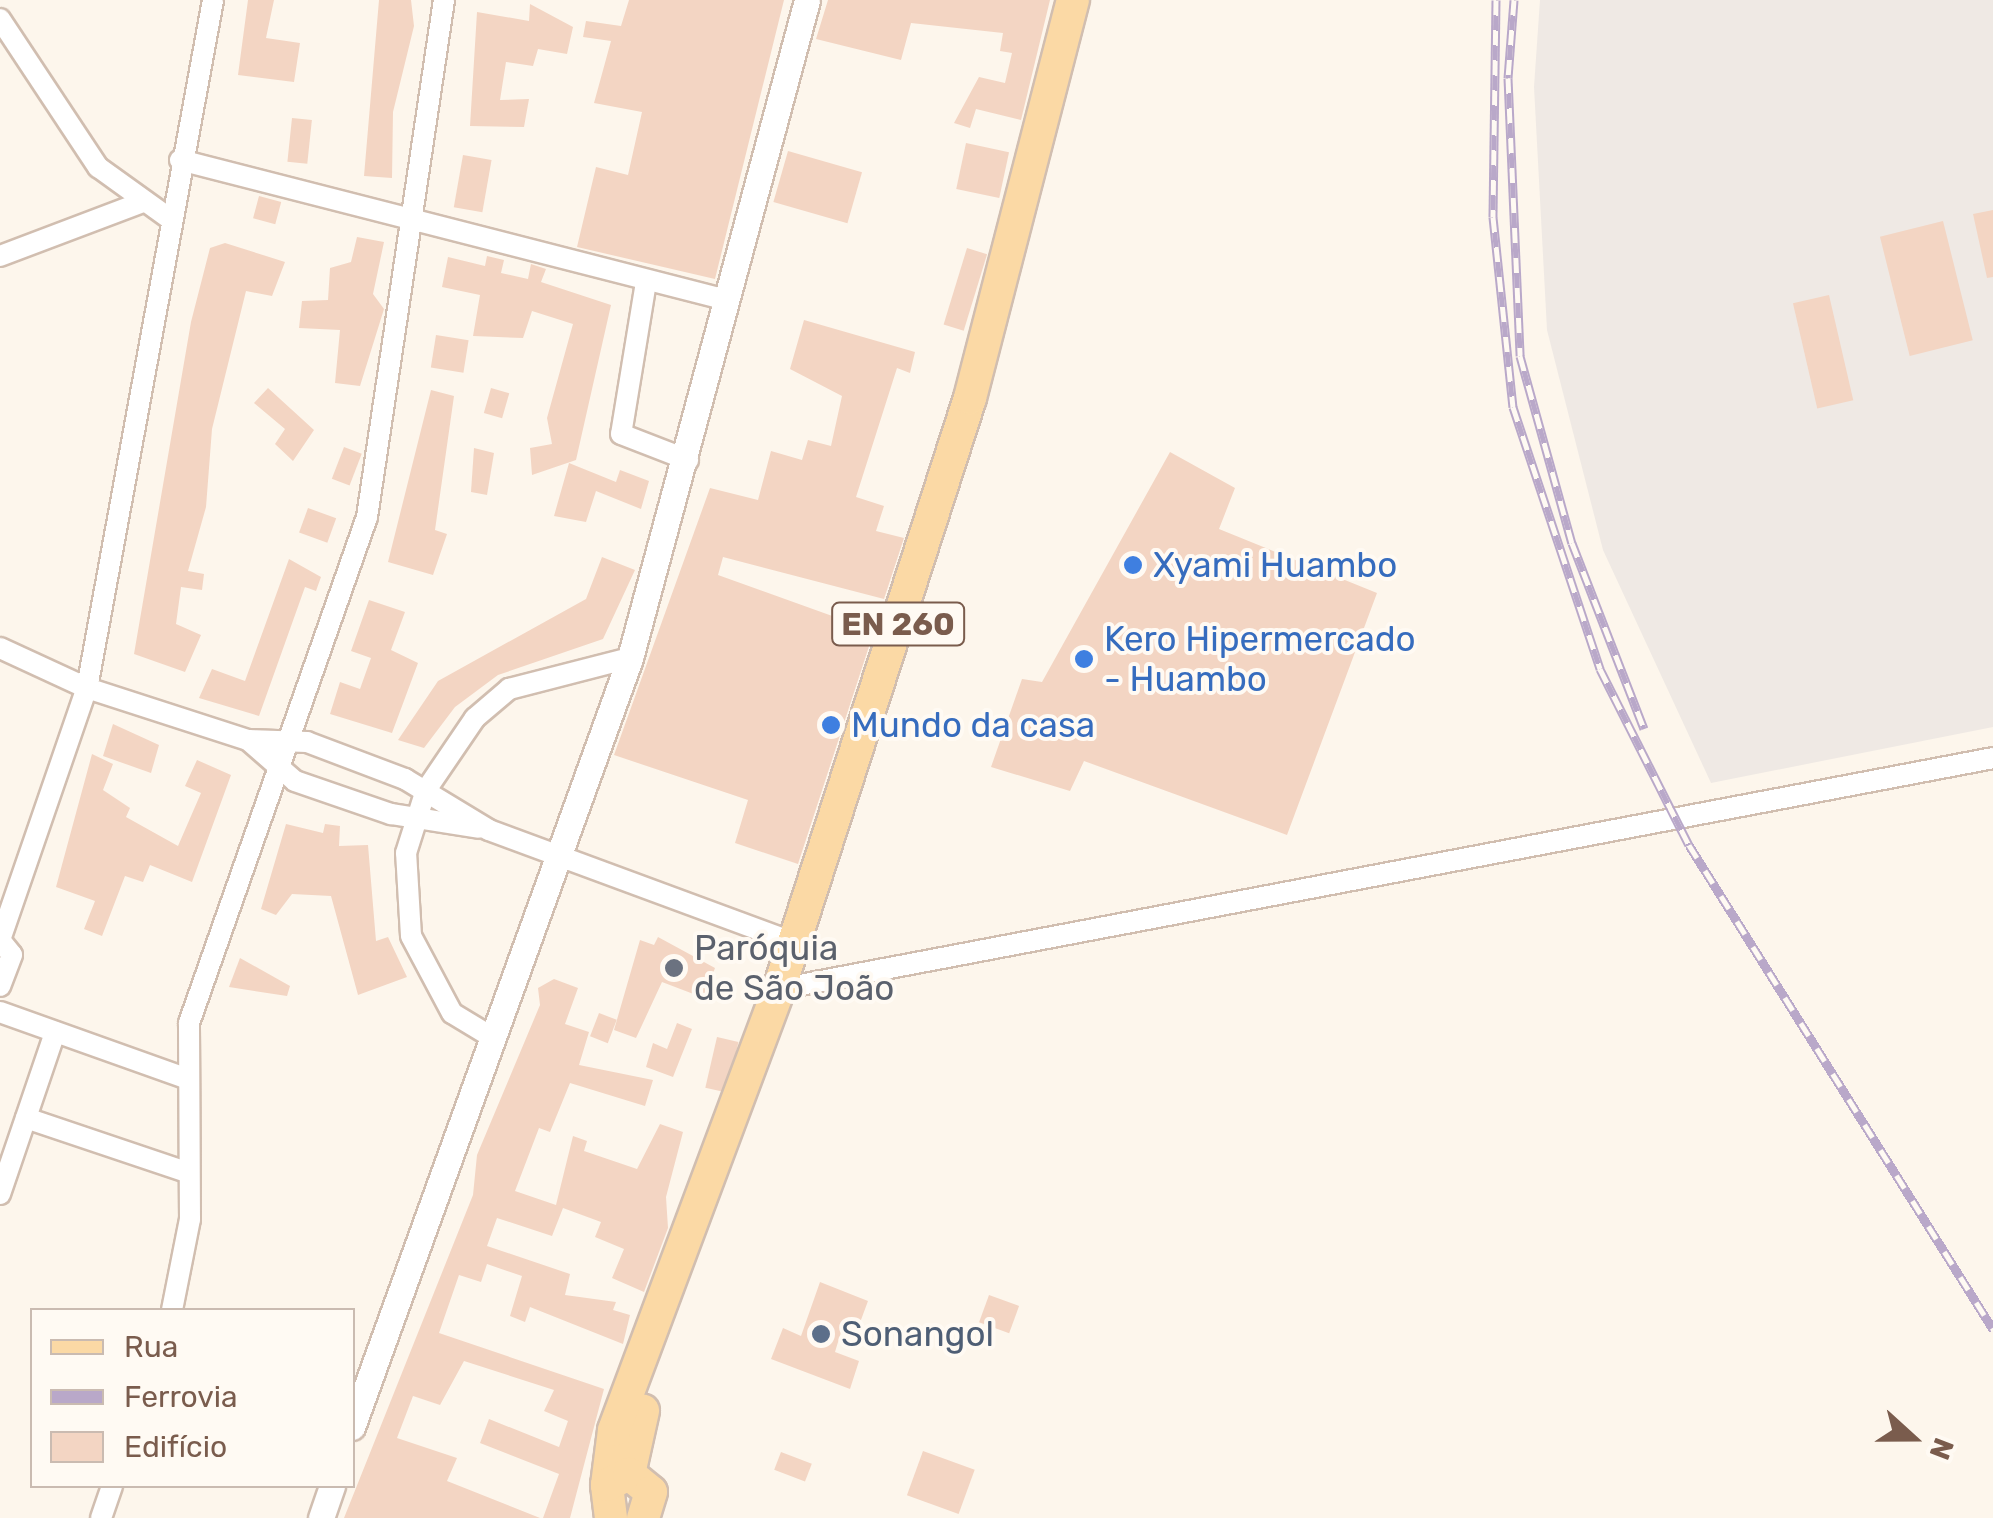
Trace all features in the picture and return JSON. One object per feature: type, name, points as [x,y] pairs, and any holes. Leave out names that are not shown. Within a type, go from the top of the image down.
[{"type":"main road","name":"EN 260","points":[[643,1518],[651,1492],[608,1499],[688,1236],[794,943],[970,398],[1072,0]]},
{"type":"street","points":[[0,986],[12,955],[0,940],[86,688],[180,160],[213,0]]},
{"type":"street","points":[[172,1308],[189,1173],[183,1077],[210,941],[366,517],[416,220],[444,0]]},
{"type":"street","points":[[355,1418],[490,1036],[560,858],[630,658],[688,460],[806,0]]},
{"type":"street","points":[[0,19],[98,166],[170,218]]},
{"type":"street","points":[[180,160],[726,300]]},
{"type":"street","points":[[0,256],[143,202]]},
{"type":"street","points":[[646,282],[621,434],[688,460]]},
{"type":"street","points":[[0,648],[86,688],[248,740],[288,737],[426,790],[490,830],[794,943]]},
{"type":"street","points":[[490,1036],[452,1013],[411,936],[403,892],[416,818],[426,790],[475,718],[510,690],[630,658]]},
{"type":"street","points":[[248,740],[276,770],[416,818],[490,830]]},
{"type":"street","points":[[778,990],[1993,758]]},
{"type":"street","points":[[0,1012],[183,1077]]},
{"type":"street","points":[[0,1194],[55,1032]]},
{"type":"street","points":[[26,1118],[189,1173]]},
{"type":"street","points":[[100,1518],[111,1488]]},
{"type":"street","points":[[320,1518],[331,1488]]},
{"type":"shaded area","points":[[1540,0],[1993,0],[1993,727],[1711,783],[1603,550],[1547,330],[1534,87]]},
{"type":"building","points":[[248,0],[274,0],[266,38],[300,43],[294,82],[238,75]]},
{"type":"building","points":[[379,0],[411,0],[414,26],[393,112],[392,178],[364,176]]},
{"type":"building","points":[[629,0],[784,0],[715,279],[577,247],[596,167],[628,175],[642,112],[594,103],[611,41],[583,37],[586,21],[621,26]]},
{"type":"building","points":[[828,0],[1050,0],[1021,120],[976,109],[970,128],[954,123],[979,77],[1005,83],[1012,53],[1000,51],[1003,33],[911,23],[901,60],[816,39]]},
{"type":"building","points":[[530,4],[573,27],[567,54],[538,49],[533,66],[506,62],[500,100],[529,99],[524,127],[470,126],[477,12],[529,21]]},
{"type":"building","points":[[292,118],[312,120],[307,164],[287,162]]},
{"type":"building","points":[[966,143],[1009,152],[999,198],[956,189]]},
{"type":"building","points":[[788,151],[862,172],[847,223],[773,202]]},
{"type":"building","points":[[463,155],[492,160],[482,212],[454,207]]},
{"type":"building","points":[[259,196],[281,202],[275,224],[253,218]]},
{"type":"building","points":[[1993,210],[1993,277],[1987,278],[1973,214]]},
{"type":"building","points":[[1943,221],[1973,340],[1910,356],[1880,237]]},
{"type":"building","points":[[357,237],[384,242],[373,294],[384,309],[360,386],[335,383],[340,330],[299,328],[302,301],[328,300],[330,268],[351,262]]},
{"type":"building","points":[[225,243],[285,262],[272,296],[246,291],[212,429],[206,507],[188,571],[204,574],[202,590],[181,587],[176,624],[201,635],[185,672],[134,654],[191,322],[210,248]]},
{"type":"building","points":[[967,248],[987,254],[964,331],[944,325]]},
{"type":"building","points":[[487,256],[504,260],[501,273],[528,279],[531,264],[546,269],[541,282],[611,305],[576,460],[532,475],[530,448],[552,444],[547,418],[573,324],[532,311],[523,338],[473,336],[480,295],[442,287],[448,257],[485,266]]},
{"type":"building","points":[[1829,295],[1853,400],[1817,409],[1793,303]]},
{"type":"building","points":[[804,320],[915,352],[910,373],[897,368],[856,497],[884,506],[876,531],[904,538],[884,599],[723,557],[718,575],[874,631],[798,864],[735,843],[748,800],[614,755],[710,488],[758,500],[771,451],[802,460],[808,440],[831,446],[842,396],[790,369]]},
{"type":"building","points":[[436,335],[469,340],[463,373],[431,368]]},
{"type":"building","points":[[268,388],[314,430],[293,461],[275,444],[285,429],[254,403]]},
{"type":"building","points":[[491,388],[509,393],[502,418],[484,413]]},
{"type":"building","points":[[431,390],[454,396],[435,530],[447,534],[433,575],[388,562]]},
{"type":"building","points":[[344,447],[362,454],[350,486],[332,479]]},
{"type":"building","points":[[474,448],[494,453],[487,495],[471,492]]},
{"type":"building","points":[[1170,452],[1235,488],[1219,529],[1377,593],[1287,835],[1084,761],[1070,791],[991,767],[1022,679],[1042,682]]},
{"type":"building","points":[[569,463],[616,482],[620,470],[649,481],[641,509],[596,491],[586,522],[554,516]]},
{"type":"building","points":[[308,508],[336,518],[327,543],[299,532]]},
{"type":"building","points":[[602,557],[635,570],[603,639],[498,675],[455,707],[424,748],[398,740],[438,681],[586,599]]},
{"type":"building","points":[[289,559],[321,577],[316,591],[305,587],[259,716],[199,698],[212,669],[245,681]]},
{"type":"building","points":[[369,600],[405,612],[391,650],[418,663],[392,733],[330,714],[340,682],[360,689],[371,658],[351,651]]},
{"type":"building","points":[[113,724],[159,745],[151,773],[103,756]]},
{"type":"building","points":[[92,754],[113,764],[103,790],[130,808],[126,817],[178,846],[201,793],[185,786],[197,760],[231,775],[192,882],[150,865],[143,882],[125,876],[102,936],[84,929],[95,901],[56,887]]},
{"type":"building","points":[[286,824],[323,833],[325,824],[340,826],[339,846],[368,845],[376,941],[388,937],[407,977],[358,995],[331,896],[292,894],[276,915],[261,909]]},
{"type":"building","name":"Paróquia de São João","points":[[658,937],[715,968],[704,998],[662,982],[636,1038],[614,1030],[640,940],[654,945]]},
{"type":"building","points":[[240,958],[290,986],[287,996],[229,987]]},
{"type":"building","points":[[554,979],[578,988],[565,1024],[589,1032],[579,1065],[653,1080],[645,1106],[570,1083],[550,1132],[539,1128],[515,1191],[556,1205],[573,1136],[587,1141],[584,1151],[637,1169],[660,1124],[683,1132],[666,1197],[668,1228],[644,1292],[612,1278],[624,1249],[595,1237],[601,1222],[563,1208],[552,1236],[497,1218],[487,1246],[570,1274],[565,1295],[616,1302],[613,1310],[630,1315],[623,1344],[530,1307],[525,1322],[510,1316],[522,1276],[487,1264],[481,1282],[459,1275],[439,1333],[604,1389],[570,1518],[543,1518],[559,1474],[480,1443],[489,1419],[559,1447],[568,1421],[544,1411],[554,1390],[464,1361],[440,1405],[413,1396],[397,1438],[457,1458],[447,1481],[540,1518],[344,1518],[473,1195],[477,1155],[540,1005],[538,988]]},
{"type":"building","points":[[599,1013],[617,1020],[608,1043],[590,1036]]},
{"type":"building","points":[[677,1023],[692,1029],[673,1077],[646,1067],[653,1043],[667,1049]]},
{"type":"building","points":[[717,1037],[738,1042],[727,1093],[705,1088]]},
{"type":"building","name":"Sonangol","points":[[820,1282],[868,1301],[858,1328],[844,1322],[835,1352],[859,1361],[850,1389],[771,1359],[783,1328],[801,1336]]},
{"type":"building","points":[[989,1295],[1019,1306],[1009,1333],[979,1322]]},
{"type":"building","points":[[923,1451],[975,1470],[959,1514],[907,1495]]},
{"type":"building","points":[[781,1452],[812,1464],[805,1482],[774,1470]]},
{"type":"railway","points":[[1496,0],[1493,217],[1513,407],[1600,669],[1689,845],[1993,1329]]},
{"type":"railway","points":[[1514,0],[1508,78],[1520,356],[1572,543],[1644,729]]},
{"type":"place","name":"Xyami Huambo","points":[[1133,565]]},
{"type":"place","name":"Kero Hipermercado - Huambo","points":[[1084,659]]},
{"type":"place","name":"Mundo da casa","points":[[831,725]]},
{"type":"place","name":"Paróquia de São João","points":[[674,968]]},
{"type":"place","name":"Sonangol","points":[[821,1334]]}]
